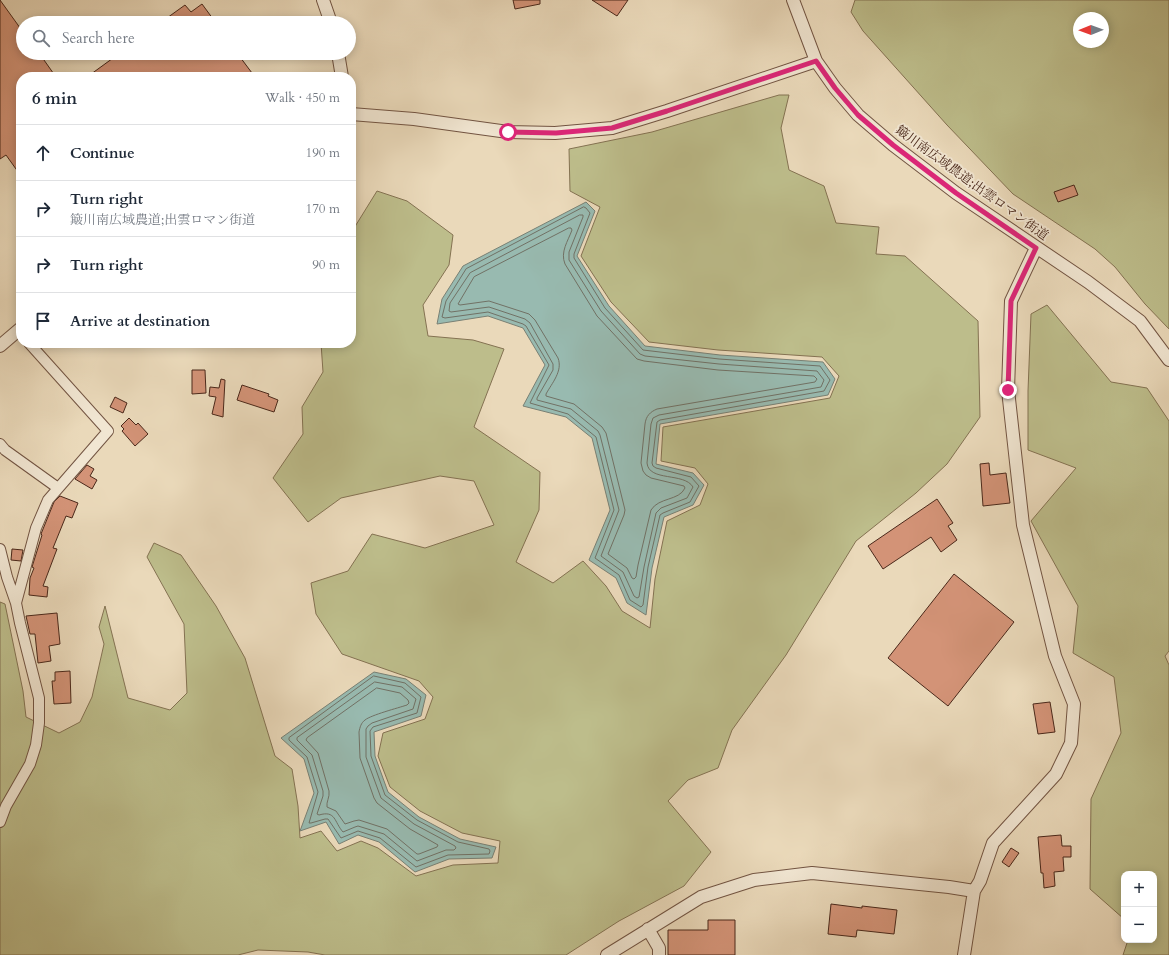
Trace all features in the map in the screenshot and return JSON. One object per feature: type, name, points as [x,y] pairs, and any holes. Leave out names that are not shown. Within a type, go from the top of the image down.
[{"type":"street","points":[[323,0],[329,16]]},
{"type":"street","name":"簸川南広域農道;出雲ロマン街道","points":[[793,0],[816,61],[835,88],[858,115],[893,145],[956,193],[1088,282],[1140,321],[1169,360]]},
{"type":"street","points":[[339,60],[341,72]]},
{"type":"street","points":[[356,114],[414,119],[508,132],[556,133],[612,128],[816,61]]},
{"type":"street","points":[[964,955],[974,892],[980,881],[993,843],[1056,774],[1071,743],[1074,704],[1055,656],[1023,525],[1008,390],[1011,301],[1036,248]]},
{"type":"street","points":[[0,346],[16,334]]},
{"type":"street","points":[[16,602],[36,528],[48,500],[108,431],[33,348]]},
{"type":"street","points":[[0,444],[5,450],[58,488]]},
{"type":"street","points":[[0,549],[16,602],[39,698],[39,723],[36,745],[30,764],[6,806],[0,822]]},
{"type":"street","points":[[607,955],[701,897],[754,880],[812,873],[949,887],[974,892]]},
{"type":"street","points":[[648,929],[659,948],[659,955]]},
{"type":"green space","points":[[855,0],[1169,0],[1169,329],[1145,304],[1115,267],[1095,249],[1013,194],[947,125],[863,31],[851,12]]},
{"type":"green space","points":[[779,95],[789,95],[781,128],[789,170],[824,186],[836,223],[879,227],[876,254],[905,256],[978,321],[980,417],[947,464],[916,493],[856,541],[786,655],[732,730],[718,768],[688,780],[668,801],[711,852],[684,886],[619,921],[566,955],[325,955],[308,952],[258,950],[238,955],[0,955],[0,602],[5,604],[23,691],[26,717],[59,733],[80,722],[92,697],[104,644],[99,627],[105,606],[128,698],[170,710],[187,693],[184,624],[147,557],[154,543],[181,555],[216,606],[245,658],[275,756],[292,769],[298,806],[300,838],[321,831],[337,851],[361,841],[378,848],[416,876],[453,865],[498,863],[500,841],[462,833],[420,811],[390,787],[378,756],[383,733],[425,719],[433,697],[419,681],[342,654],[316,614],[311,583],[348,571],[372,534],[425,548],[494,525],[474,481],[440,476],[341,498],[308,522],[273,478],[303,434],[302,407],[323,372],[321,348],[356,348],[356,225],[377,191],[407,201],[453,235],[449,265],[423,305],[428,336],[473,340],[504,349],[474,427],[540,472],[539,510],[516,562],[553,583],[583,561],[606,586],[622,611],[650,628],[655,579],[667,521],[700,505],[708,484],[695,468],[661,461],[663,427],[830,398],[839,376],[822,357],[718,350],[649,342],[611,302],[581,256],[600,207],[570,191],[569,149],[652,132]]},
{"type":"green space","points":[[1047,305],[1111,382],[1147,388],[1169,421],[1169,651],[1165,656],[1169,665],[1169,955],[1123,955],[1127,943],[1157,943],[1157,871],[1121,871],[1121,916],[1090,889],[1091,799],[1121,733],[1114,677],[1073,653],[1078,606],[1031,521],[1076,468],[1028,450],[1028,391],[1031,314]]},
{"type":"water","points":[[586,202],[595,211],[577,256],[609,306],[645,346],[720,355],[823,362],[835,379],[828,395],[660,424],[656,464],[693,473],[704,485],[693,505],[664,517],[652,568],[646,615],[627,603],[616,578],[589,560],[610,510],[592,438],[566,417],[523,406],[545,365],[523,328],[488,316],[437,324],[442,299],[463,266]]},
{"type":"water","points":[[374,672],[406,679],[426,695],[421,716],[374,732],[375,756],[388,792],[419,817],[460,839],[496,847],[492,858],[449,859],[415,872],[379,842],[358,835],[339,844],[326,822],[300,831],[314,793],[304,759],[281,738]]},
{"type":"building","points":[[0,0],[16,22],[16,60],[44,60],[52,72],[16,72],[16,169],[6,155],[0,159]]},
{"type":"building","points":[[513,0],[540,0],[540,4],[515,9]]},
{"type":"building","points":[[592,0],[628,0],[617,16]]},
{"type":"building","points":[[202,4],[211,16],[170,16],[185,5],[191,12]]},
{"type":"building","points":[[110,60],[242,60],[251,72],[94,72]]},
{"type":"building","points":[[1074,185],[1078,195],[1058,202],[1054,192]]},
{"type":"building","points":[[192,370],[205,370],[206,393],[192,394]]},
{"type":"building","points":[[221,379],[225,380],[223,417],[212,414],[216,397],[209,396],[210,387],[219,388]]},
{"type":"building","points":[[242,385],[269,394],[268,396],[278,400],[274,412],[237,400]]},
{"type":"building","points":[[115,397],[127,403],[123,413],[110,407]]},
{"type":"building","points":[[129,418],[136,425],[138,423],[148,434],[135,446],[122,431],[124,429],[121,426]]},
{"type":"building","points":[[989,463],[990,475],[1006,473],[1010,503],[983,506],[980,464]]},
{"type":"building","points":[[87,465],[94,469],[90,476],[97,480],[92,489],[75,479]]},
{"type":"building","points":[[60,496],[78,503],[72,518],[66,516],[53,548],[57,549],[43,586],[48,587],[47,597],[29,595],[30,578],[34,568],[32,567],[42,535],[41,534],[54,502]]},
{"type":"building","points":[[937,499],[953,523],[948,526],[957,540],[941,552],[931,537],[883,569],[868,546]]},
{"type":"building","points":[[12,549],[23,550],[21,561],[11,560]]},
{"type":"building","points":[[954,574],[1014,622],[948,706],[888,658]]},
{"type":"building","points":[[57,613],[60,644],[49,646],[51,661],[38,663],[35,634],[30,634],[26,616]]},
{"type":"building","points":[[70,671],[71,703],[54,704],[52,681],[55,681],[55,672]]},
{"type":"building","points":[[1050,702],[1055,732],[1038,734],[1033,704]]},
{"type":"building","points":[[1061,835],[1062,846],[1071,846],[1071,857],[1063,857],[1064,871],[1054,872],[1055,886],[1044,888],[1043,873],[1041,873],[1038,837]]},
{"type":"building","points":[[1011,848],[1019,853],[1009,867],[1002,862]]},
{"type":"building","points":[[831,904],[897,910],[894,934],[857,930],[856,937],[828,934]]},
{"type":"building","points":[[708,920],[735,920],[735,955],[668,955],[668,930],[708,930]]},
{"type":"route","points":[[508,132],[556,133],[612,128],[816,61],[835,88],[858,115],[893,145],[956,193],[1036,248],[1011,301],[1008,390]]}]
